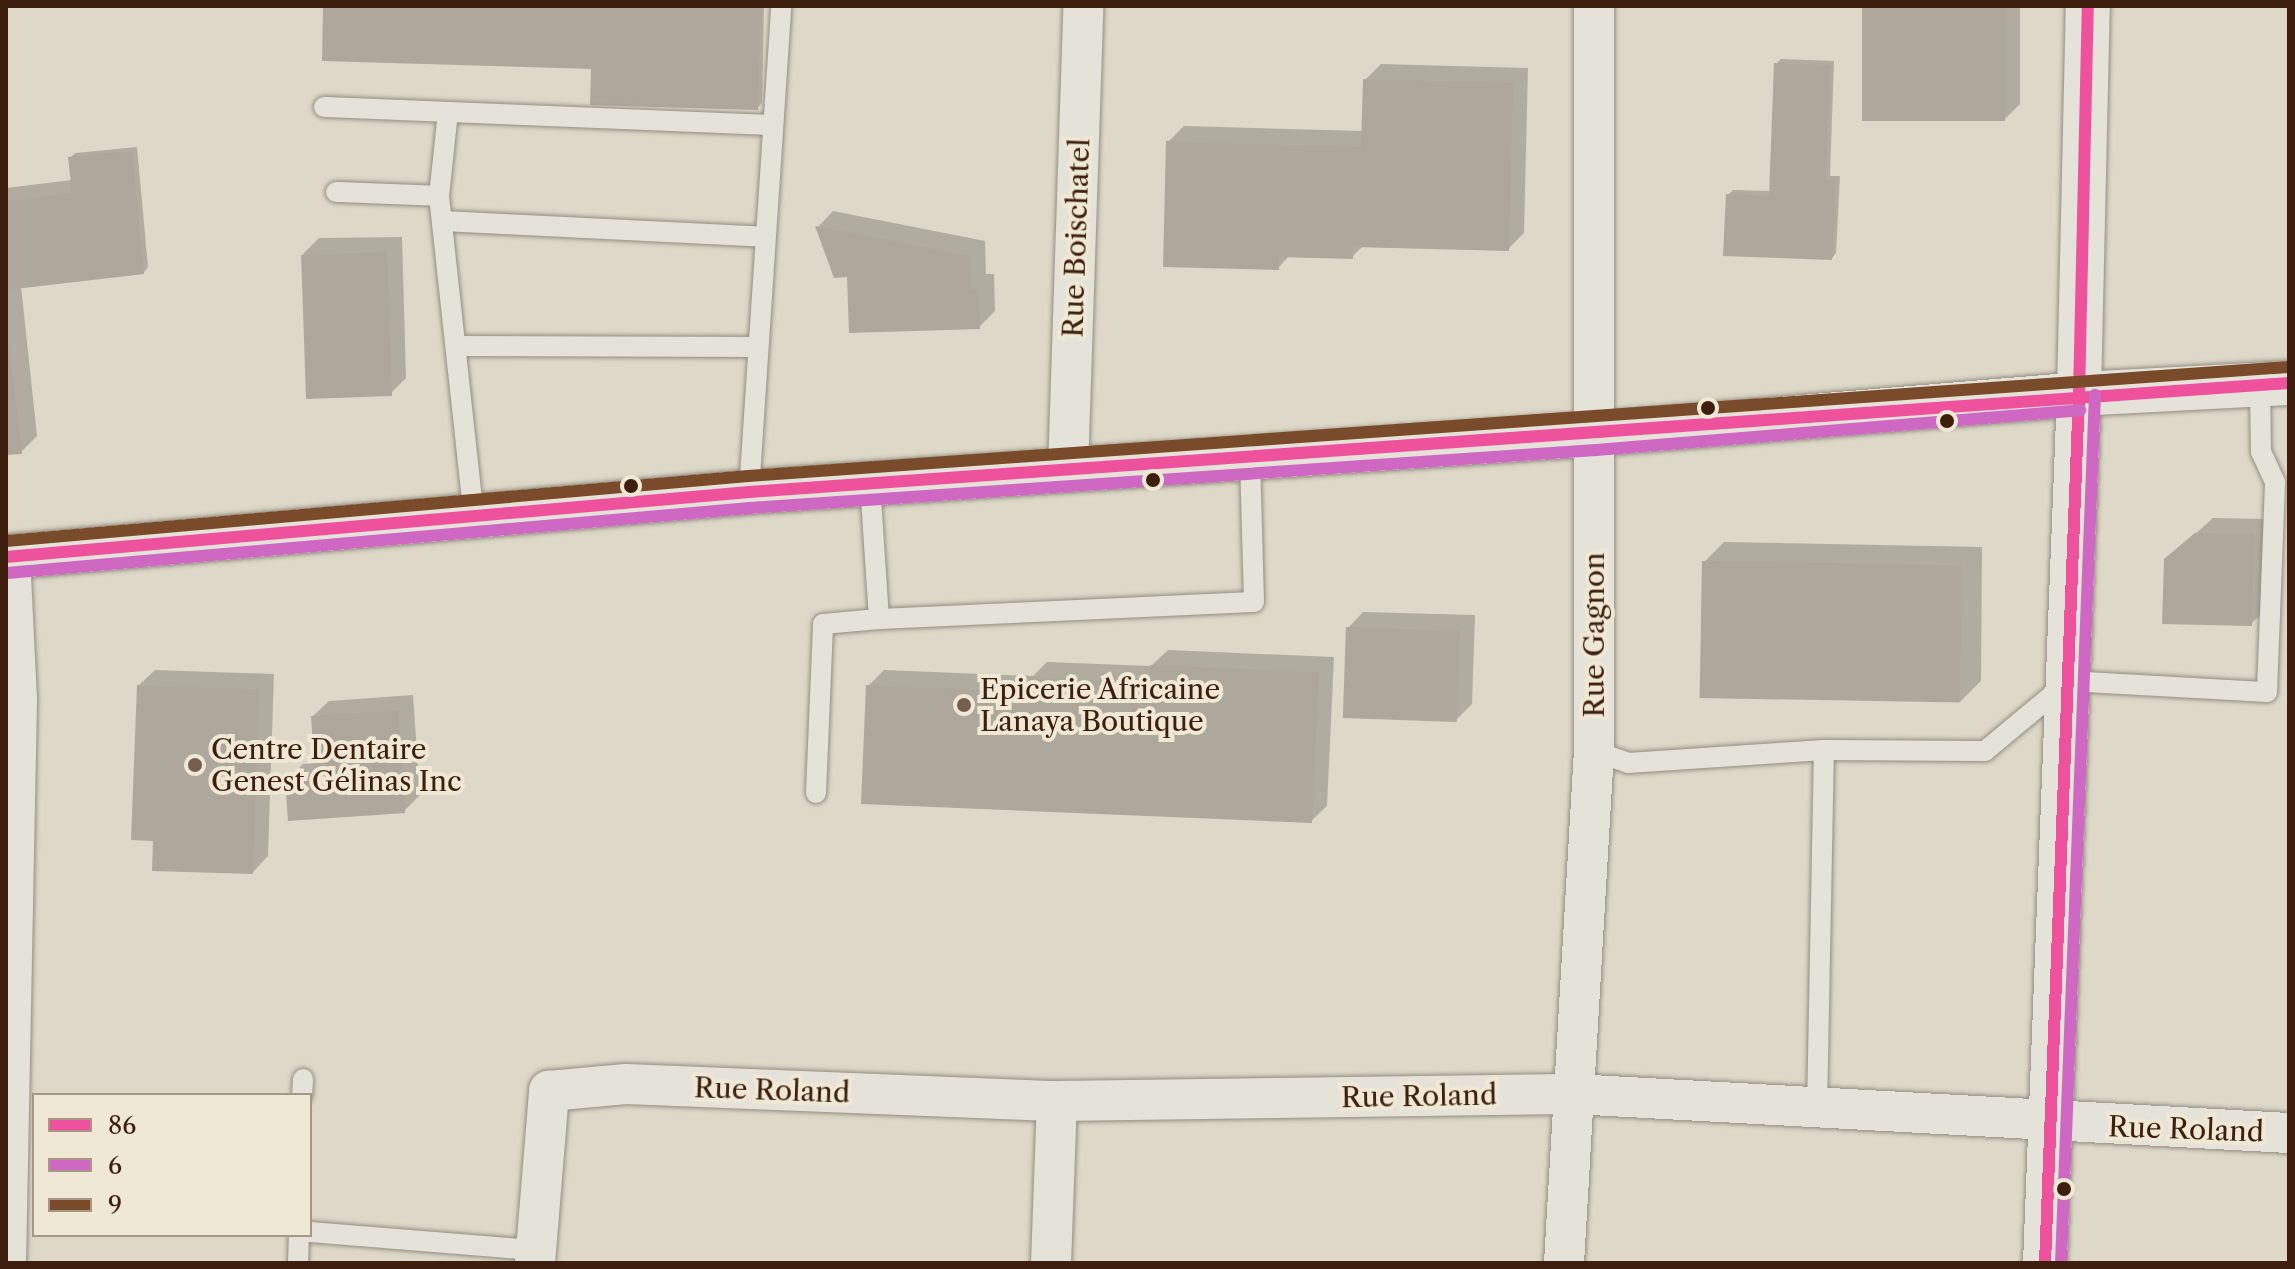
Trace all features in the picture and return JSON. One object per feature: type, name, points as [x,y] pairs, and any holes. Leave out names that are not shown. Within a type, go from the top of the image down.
[{"type":"street","name":"Rue Boischatel","points":[[1068,470],[1083,6]]},
{"type":"street","name":"Rue Gagnon","points":[[1564,1263],[1594,751],[1594,6]]},
{"type":"street","points":[[2045,1263],[2079,394],[2088,6]]},
{"type":"street","points":[[6,1263],[8,986],[17,699],[8,557],[474,519],[749,492],[1595,434],[2079,394],[2274,384]]},
{"type":"street","name":"Rue Roland","points":[[536,1256],[549,1091],[626,1084],[1057,1101],[1573,1094],[1817,1111],[2289,1133]]},
{"type":"street","points":[[1051,1263],[1057,1101]]},
{"type":"lane","points":[[749,492],[781,6]]},
{"type":"lane","points":[[324,107],[773,125]]},
{"type":"lane","points":[[448,112],[439,196],[458,346],[474,519]]},
{"type":"lane","points":[[336,192],[439,196]]},
{"type":"lane","points":[[442,221],[765,237]]},
{"type":"lane","points":[[458,346],[758,347]]},
{"type":"lane","points":[[1594,751],[1628,763],[1824,750],[1985,751],[2069,681],[2267,692],[2275,482],[2261,452],[2274,384]]},
{"type":"lane","points":[[816,793],[823,624],[1254,602],[1250,458]]},
{"type":"lane","points":[[870,483],[879,619]]},
{"type":"lane","points":[[1817,1111],[1824,750]]},
{"type":"lane","points":[[312,1232],[536,1256]]},
{"type":"lane","points":[[298,1263],[299,1237]]},
{"type":"building","points":[[323,6],[761,6],[758,110],[590,105],[591,69],[322,61]]},
{"type":"building","points":[[1862,6],[2005,6],[2005,121],[1862,121]]},
{"type":"building","points":[[1774,63],[1830,65],[1826,180],[1836,180],[1832,260],[1723,256],[1726,194],[1769,196]]},
{"type":"building","points":[[1363,79],[1513,83],[1509,251],[1353,247],[1353,259],[1279,257],[1279,270],[1163,267],[1166,141],[1361,147]]},
{"type":"building","points":[[132,151],[144,274],[6,290],[6,201],[72,193],[68,157]]},
{"type":"building","points":[[815,226],[970,256],[971,289],[979,289],[980,329],[849,333],[847,277],[834,278]]},
{"type":"building","points":[[387,252],[392,396],[306,399],[301,255]]},
{"type":"building","points":[[6,322],[22,454],[6,455]]},
{"type":"building","points":[[2195,533],[2254,534],[2252,626],[2162,624],[2164,559]]},
{"type":"building","points":[[1702,561],[1962,566],[1960,703],[1700,698]]},
{"type":"building","points":[[1346,627],[1460,631],[1457,722],[1343,718]]},
{"type":"building","points":[[1150,665],[1319,672],[1312,823],[861,804],[866,685],[1028,692],[1029,677],[1149,682]]},
{"type":"building","name":"Centre Dentaire Genest Gélinas Inc","points":[[137,685],[259,689],[253,874],[152,871],[153,841],[131,840]]},
{"type":"building","points":[[398,710],[405,813],[288,821],[285,779],[315,777],[311,716]]},
{"type":"transit line","name":"86","points":[[2045,1263],[2079,394],[2088,6]]},
{"type":"transit line","name":"9","points":[[6,541],[748,476],[2288,367]]},
{"type":"transit line","name":"86","points":[[6,557],[749,492],[2289,383]]},
{"type":"transit line","name":"6","points":[[2061,1263],[2095,395]]},
{"type":"transit line","name":"6","points":[[7,573],[750,508],[1596,450],[2080,410]]},
{"type":"place","name":"Epicerie Africaine Lanaya Boutique","points":[[964,705]]},
{"type":"place","name":"Centre Dentaire Genest Gélinas Inc","points":[[195,765]]}]
